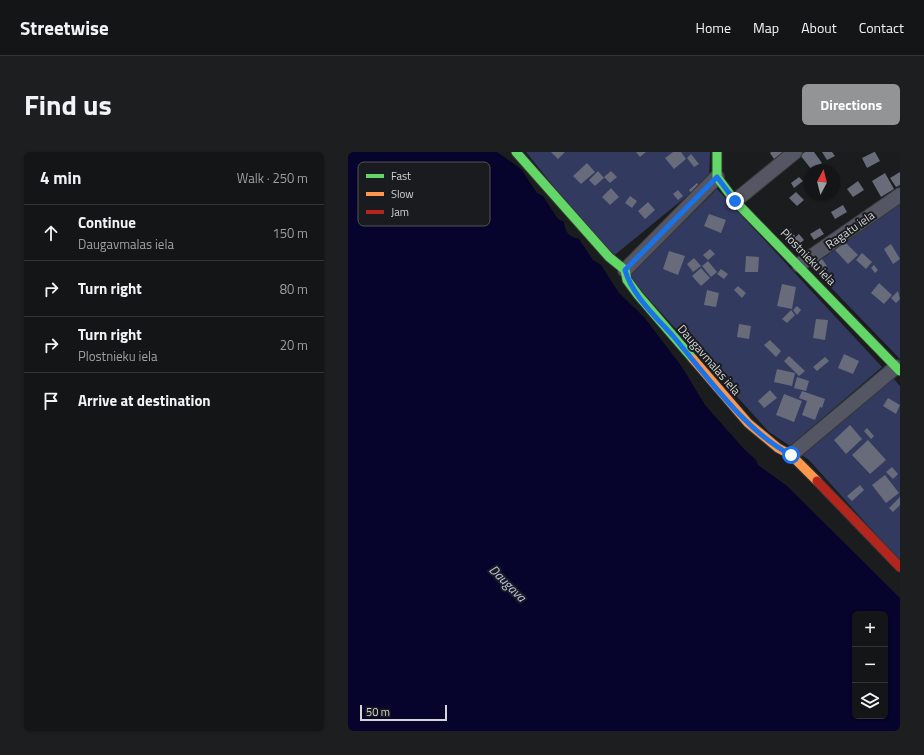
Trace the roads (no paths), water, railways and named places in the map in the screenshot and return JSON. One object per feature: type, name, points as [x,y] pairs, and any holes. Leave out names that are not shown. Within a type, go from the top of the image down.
[{"type":"street","name":"Daugavmalas iela","points":[[516,152],[609,257],[625,270],[627,280],[638,295],[748,423],[778,448],[791,455],[866,530],[900,567]]},
{"type":"street","points":[[625,270],[717,177],[717,152]]},
{"type":"street","points":[[735,201],[795,152]]},
{"type":"street","name":"Plostnieku iela","points":[[717,177],[735,201],[799,265],[898,369]]},
{"type":"street","name":"Ragatu iela","points":[[799,265],[900,195]]},
{"type":"street","points":[[791,455],[898,369]]},
{"type":"water","name":"Daugava","points":[[348,152],[497,152],[521,169],[537,193],[543,196],[558,219],[564,222],[568,233],[572,237],[579,239],[593,260],[601,265],[619,293],[644,317],[682,367],[705,405],[743,448],[756,460],[758,465],[787,486],[900,598],[900,731],[348,731]]}]
